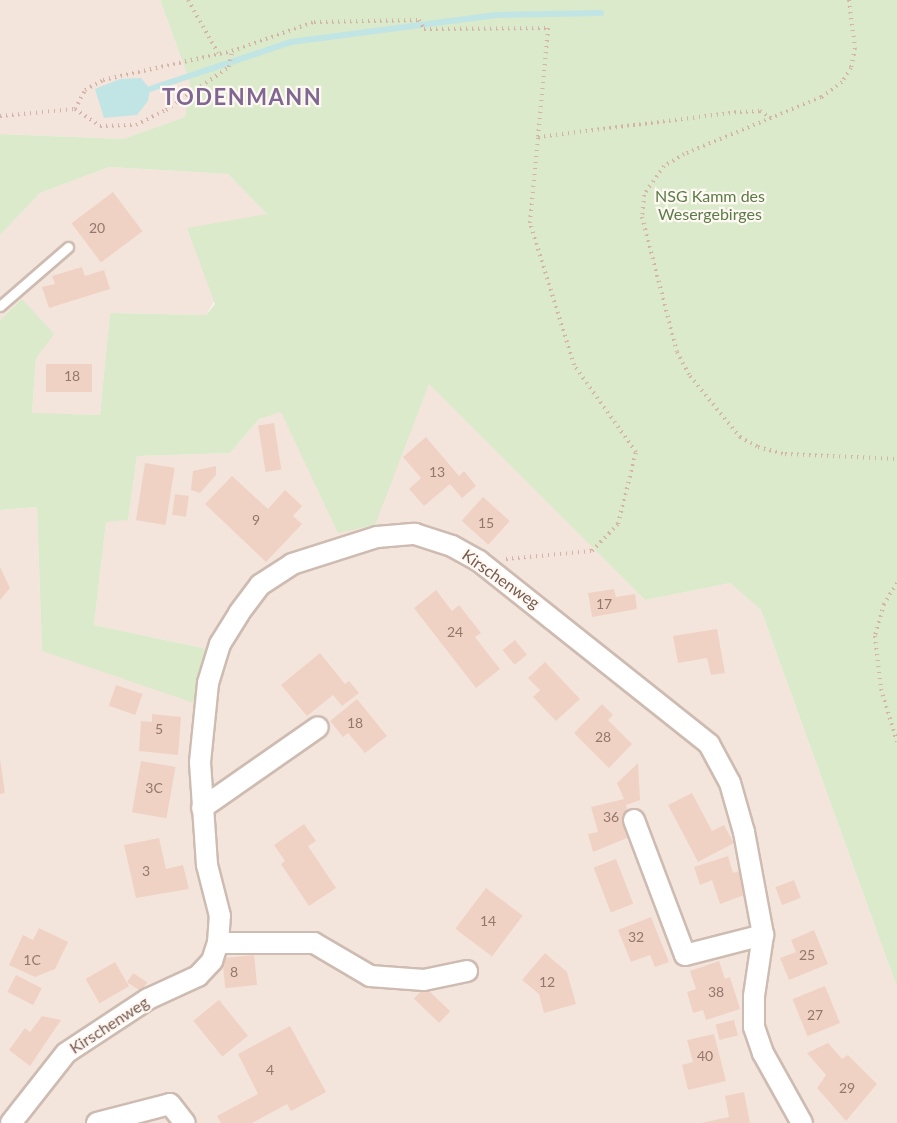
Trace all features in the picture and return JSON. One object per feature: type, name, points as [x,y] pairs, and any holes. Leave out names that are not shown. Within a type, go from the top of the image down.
[{"type":"street","name":"Kirschenweg","points":[[11,1123],[66,1053],[148,999],[198,976],[212,961],[218,943],[220,916],[207,865],[201,808],[200,762],[208,683],[220,644],[260,585],[292,564],[377,537],[415,534],[452,546],[479,561],[710,744],[730,783],[744,832],[763,935],[754,996],[754,1027],[764,1053],[802,1123]]},
{"type":"street","points":[[201,808],[318,727]]},
{"type":"street","points":[[634,820],[685,955],[763,935]]},
{"type":"street","points":[[218,943],[314,944],[370,976],[424,980],[466,971]]},
{"type":"street","points":[[97,1123],[170,1104],[185,1123]]},
{"type":"lane","points":[[0,306],[68,247]]},
{"type":"path","points":[[188,0],[218,53]]},
{"type":"path","points":[[849,0],[855,48],[851,68],[842,82],[821,97],[684,154],[664,166],[644,195],[642,217],[677,352],[719,414],[740,437],[758,447],[785,454],[897,459]]},
{"type":"path","points":[[75,109],[85,90],[103,80],[232,51],[314,22],[419,20],[424,28],[548,28],[530,223],[574,365],[636,452],[618,524],[592,551],[479,561]]},
{"type":"path","points":[[0,116],[75,109],[100,126],[136,125],[166,110],[229,67],[232,51]]},
{"type":"path","points":[[537,137],[740,111],[760,111],[771,118]]},
{"type":"path","points":[[897,583],[884,604],[875,636],[881,689],[897,742]]},
{"type":"shaded area","points":[[0,0],[160,0],[190,82],[185,117],[123,139],[0,134]]},
{"type":"shaded area","points":[[109,167],[228,174],[267,214],[206,315],[110,313],[100,415],[32,414],[36,358],[22,299],[0,320],[0,235],[40,193]]},
{"type":"shaded area","points":[[429,383],[645,600],[730,583],[761,610],[897,987],[897,1123],[0,1123],[0,510],[37,507],[42,651],[212,650],[94,625],[106,521],[128,520],[137,456],[230,453],[259,419],[281,411],[338,532],[374,525]]},
{"type":"green space","name":"NSG Kamm des Wesergebirges","points":[[160,0],[897,0],[897,987],[761,610],[730,583],[645,600],[429,384],[375,525],[338,533],[281,412],[259,419],[230,453],[137,456],[128,520],[106,522],[94,625],[212,650],[200,705],[42,651],[37,507],[0,510],[0,320],[22,299],[54,334],[36,358],[32,413],[100,415],[110,313],[206,315],[215,304],[187,228],[267,214],[228,174],[109,167],[40,193],[0,235],[0,134],[123,139],[185,117],[190,82]]},
{"type":"water","points":[[141,78],[150,89],[148,101],[137,115],[104,118],[95,89],[120,79]]},
{"type":"building","points":[[113,192],[142,231],[101,262],[71,223]]},
{"type":"building","points":[[82,267],[85,276],[104,270],[110,289],[49,308],[42,287],[55,284],[52,276]]},
{"type":"building","points":[[46,364],[92,364],[92,392],[46,392]]},
{"type":"building","points":[[274,423],[281,469],[266,472],[258,426]]},
{"type":"building","points":[[426,437],[459,476],[464,471],[476,486],[462,498],[450,484],[424,506],[409,489],[421,478],[403,457]]},
{"type":"building","points":[[145,463],[175,468],[166,525],[136,520]]},
{"type":"building","points":[[216,466],[216,475],[200,493],[191,490],[193,471]]},
{"type":"building","points":[[232,476],[268,509],[285,490],[302,506],[293,516],[302,524],[266,562],[205,504]]},
{"type":"building","points":[[175,494],[189,496],[186,517],[172,515]]},
{"type":"building","points":[[483,497],[510,521],[488,545],[462,521]]},
{"type":"building","points":[[0,567],[10,588],[0,600]]},
{"type":"building","points":[[614,589],[616,597],[635,594],[637,609],[592,617],[588,593]]},
{"type":"building","points":[[436,590],[452,611],[459,605],[481,633],[475,637],[500,669],[476,688],[414,608]]},
{"type":"building","points":[[717,629],[725,673],[711,675],[707,658],[678,663],[673,636]]},
{"type":"building","points":[[515,640],[527,655],[515,665],[503,650]]},
{"type":"building","points":[[320,653],[345,684],[349,681],[359,693],[342,706],[333,695],[307,716],[281,685]]},
{"type":"building","points":[[545,662],[580,699],[556,721],[533,697],[540,690],[528,678]]},
{"type":"building","points":[[116,685],[142,694],[135,715],[109,706]]},
{"type":"building","points":[[357,699],[387,736],[365,753],[348,733],[343,737],[330,721]]},
{"type":"building","points":[[602,704],[613,715],[608,720],[632,744],[609,768],[574,733]]},
{"type":"building","points":[[152,714],[181,717],[178,755],[139,751],[141,721],[152,722]]},
{"type":"building","points":[[0,759],[5,793],[0,794]]},
{"type":"building","points":[[141,761],[175,767],[166,818],[132,812]]},
{"type":"building","points":[[638,763],[640,800],[626,805],[630,822],[623,824],[627,838],[593,852],[588,834],[598,832],[591,807],[624,799],[617,783]]},
{"type":"building","points":[[692,793],[712,831],[724,825],[734,843],[698,862],[668,805]]},
{"type":"building","points":[[304,824],[316,841],[308,846],[336,888],[309,906],[281,864],[285,861],[274,845]]},
{"type":"building","points":[[159,838],[166,869],[183,865],[189,889],[136,898],[124,845]]},
{"type":"building","points":[[728,856],[733,873],[739,871],[747,894],[720,904],[712,880],[700,885],[694,867]]},
{"type":"building","points":[[616,859],[633,904],[611,912],[594,868]]},
{"type":"building","points":[[794,880],[801,898],[782,905],[775,887]]},
{"type":"building","points":[[486,888],[523,916],[492,956],[455,929]]},
{"type":"building","points":[[651,917],[669,962],[655,967],[650,955],[631,962],[618,930]]},
{"type":"building","points":[[39,928],[68,942],[55,969],[35,977],[9,965],[23,935],[33,940]]},
{"type":"building","points":[[814,930],[828,964],[789,980],[780,958],[796,952],[791,940]]},
{"type":"building","points":[[545,953],[567,972],[576,1004],[544,1013],[539,994],[522,980]]},
{"type":"building","points":[[254,955],[257,985],[225,988],[222,958]]},
{"type":"building","points":[[719,961],[725,979],[730,977],[740,1009],[706,1020],[703,1010],[693,1013],[687,992],[696,989],[690,971]]},
{"type":"building","points":[[115,962],[129,986],[100,1003],[86,979]]},
{"type":"building","points":[[133,973],[147,982],[141,991],[127,982]]},
{"type":"building","points":[[16,975],[42,988],[33,1005],[7,992]]},
{"type":"building","points":[[825,986],[840,1023],[808,1036],[793,999]]},
{"type":"building","points":[[425,987],[450,1011],[439,1023],[414,999]]},
{"type":"building","points":[[219,1000],[248,1036],[222,1057],[193,1021]]},
{"type":"building","points":[[42,1016],[61,1020],[30,1066],[9,1050],[25,1028],[30,1032]]},
{"type":"building","points":[[734,1020],[738,1036],[719,1040],[716,1025]]},
{"type":"building","points":[[290,1026],[326,1092],[291,1111],[287,1104],[252,1123],[221,1123],[217,1116],[258,1094],[238,1054]]},
{"type":"building","points":[[714,1034],[726,1081],[688,1090],[682,1065],[693,1062],[687,1040]]},
{"type":"building","points":[[828,1043],[842,1059],[848,1055],[877,1084],[846,1121],[817,1088],[826,1075],[807,1053]]},
{"type":"building","points":[[744,1092],[750,1123],[701,1123],[729,1117],[725,1096]]},
{"type":"waterway","points":[[150,89],[291,42],[496,15],[601,13]]},
{"type":"district","name":"TODENMANN","points":[[242,97]]}]
